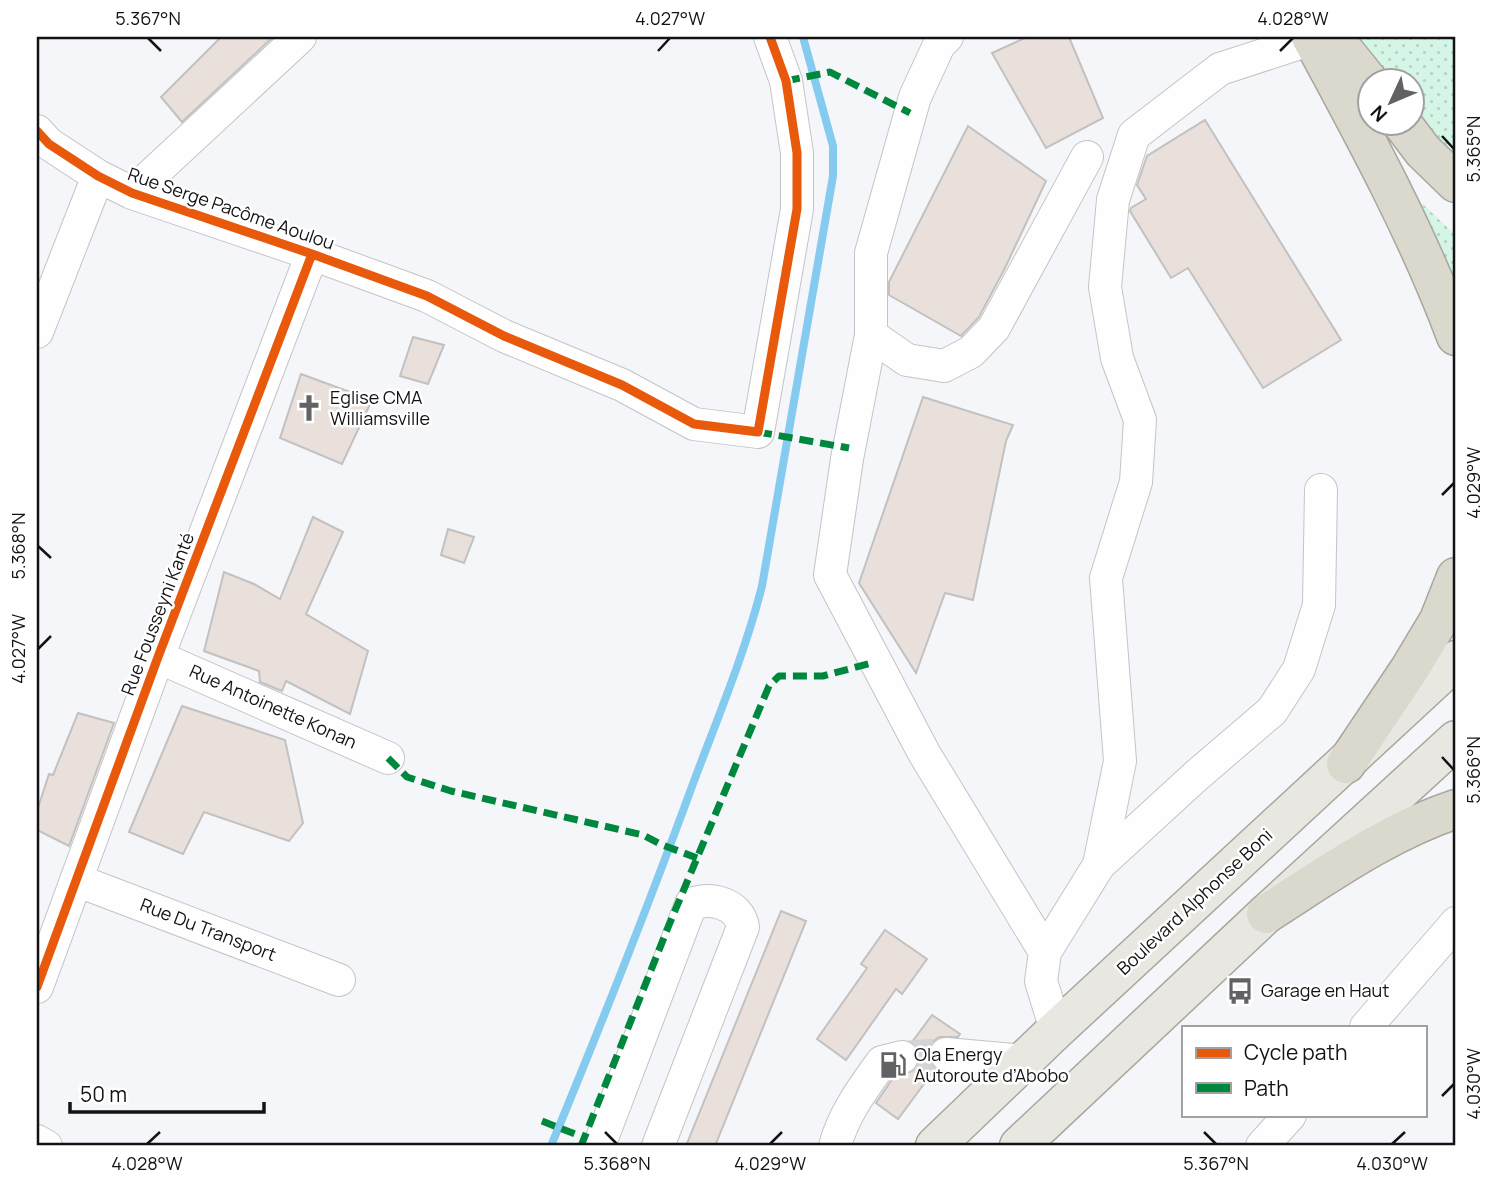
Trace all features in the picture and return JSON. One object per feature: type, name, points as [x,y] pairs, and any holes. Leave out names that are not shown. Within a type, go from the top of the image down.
[{"type":"highway","points":[[1319,38],[1356,71]]},
{"type":"highway","points":[[1319,38],[1335,78],[1442,297],[1456,337]]},
{"type":"highway","points":[[1412,136],[1456,183]]},
{"type":"highway","points":[[1346,764],[1439,620],[1456,577]]},
{"type":"highway","points":[[1266,914],[1381,841],[1424,820],[1456,809]]},
{"type":"main road","name":"Boulevard Alphonse Boni","points":[[935,1146],[1056,1030],[1456,660]]},
{"type":"main road","points":[[1019,1146],[1456,740]]},
{"type":"street","points":[[132,193],[300,37]]},
{"type":"street","name":"Rue Serge Pacôme Aoulou","points":[[37,131],[49,144],[98,176],[132,193],[426,296],[504,336],[622,385],[694,424],[758,432],[797,209],[797,153],[786,81],[770,37]]},
{"type":"street","points":[[1099,865],[1120,761],[1106,578],[1136,482],[1140,420],[1117,358],[1105,287],[1112,200],[1134,135],[1220,69],[1319,38]]},
{"type":"street","points":[[939,40],[915,97],[871,253],[871,335],[830,575],[924,753],[1045,952]]},
{"type":"street","points":[[871,335],[907,360],[944,366],[971,352],[994,328],[1087,157]]},
{"type":"street","points":[[37,332],[98,176]]},
{"type":"street","name":"Rue Fousseyni Kanté","points":[[37,987],[158,657],[312,254]]},
{"type":"street","points":[[1056,1030],[1041,981],[1045,952],[1099,865],[1272,711],[1298,669],[1319,605],[1321,490]]},
{"type":"street","name":"Rue Antoinette Konan","points":[[158,657],[387,758]]},
{"type":"street","name":"Rue Du Transport","points":[[76,880],[339,980]]},
{"type":"street","points":[[600,1146],[691,904],[706,899],[734,909],[741,916],[743,927],[659,1146]]},
{"type":"street","points":[[1367,1026],[1456,923]]},
{"type":"street","points":[[946,1054],[1026,1061]]},
{"type":"street","points":[[835,1146],[838,1134],[857,1097],[882,1062],[902,1058]]},
{"type":"street","points":[[1262,1146],[1289,1116]]},
{"type":"street","points":[[37,1141],[46,1146]]},
{"type":"green space","points":[[1354,37],[1456,37],[1456,163],[1426,130],[1426,66],[1374,66]]},
{"type":"green space","points":[[1415,197],[1456,235],[1456,315]]},
{"type":"building","points":[[221,37],[273,37],[182,122],[161,97]]},
{"type":"building","points":[[1027,37],[1069,37],[1103,118],[1046,148],[992,53]]},
{"type":"building","points":[[1205,120],[1341,340],[1263,388],[1188,268],[1171,278],[1130,211],[1146,199],[1137,185],[1147,156]]},
{"type":"building","points":[[968,126],[1046,181],[979,317],[961,336],[889,295],[889,282]]},
{"type":"building","points":[[413,337],[444,345],[428,384],[400,376]]},
{"type":"building","points":[[301,374],[372,400],[342,464],[280,438]]},
{"type":"building","points":[[923,397],[1013,425],[1006,441],[973,600],[945,593],[916,673],[859,583]]},
{"type":"building","points":[[313,517],[343,532],[306,614],[368,651],[350,714],[286,681],[282,691],[260,682],[259,671],[204,651],[224,572],[254,584],[280,599]]},
{"type":"building","points":[[448,529],[474,537],[464,563],[441,555]]},
{"type":"building","points":[[182,706],[285,740],[303,823],[289,841],[204,812],[183,854],[129,832]]},
{"type":"building","points":[[78,713],[114,723],[69,846],[37,830],[37,811],[49,774],[53,775]]},
{"type":"building","points":[[781,911],[806,921],[715,1146],[686,1146]]},
{"type":"building","points":[[885,930],[927,959],[902,994],[896,989],[846,1060],[817,1039],[867,968],[861,964]]},
{"type":"building","points":[[932,1015],[960,1034],[958,1037],[939,1037],[931,1043],[928,1053],[935,1069],[898,1119],[876,1103],[893,1078],[915,1070],[920,1053],[912,1042]]},
{"type":"waterway","points":[[551,1146],[722,709],[748,636],[762,586],[833,176],[833,146],[803,37]]},
{"type":"tunnel","points":[[902,1057],[946,1054]]},
{"type":"marked path","points":[[786,81],[830,72],[910,113]]},
{"type":"marked path","points":[[758,432],[849,448]]},
{"type":"marked path","points":[[581,1146],[669,925],[769,686],[779,676],[823,676],[875,662]]},
{"type":"marked path","points":[[388,758],[407,777],[451,791],[643,835],[697,858]]},
{"type":"marked path","points":[[542,1121],[585,1138]]},
{"type":"cycle path","points":[[37,131],[49,144],[98,176],[132,193],[427,296],[504,336],[622,385],[694,424],[758,432],[797,209],[797,153],[786,81],[770,37]]},
{"type":"cycle path","points":[[37,987],[158,657],[312,254]]},
{"type":"place","name":"Eglise CMA Williamsville","points":[[309,408]]},
{"type":"place","name":"Garage en Haut","points":[[1240,991]]},
{"type":"place","name":"Ola Energy Autoroute d’Abobo","points":[[893,1065]]}]
